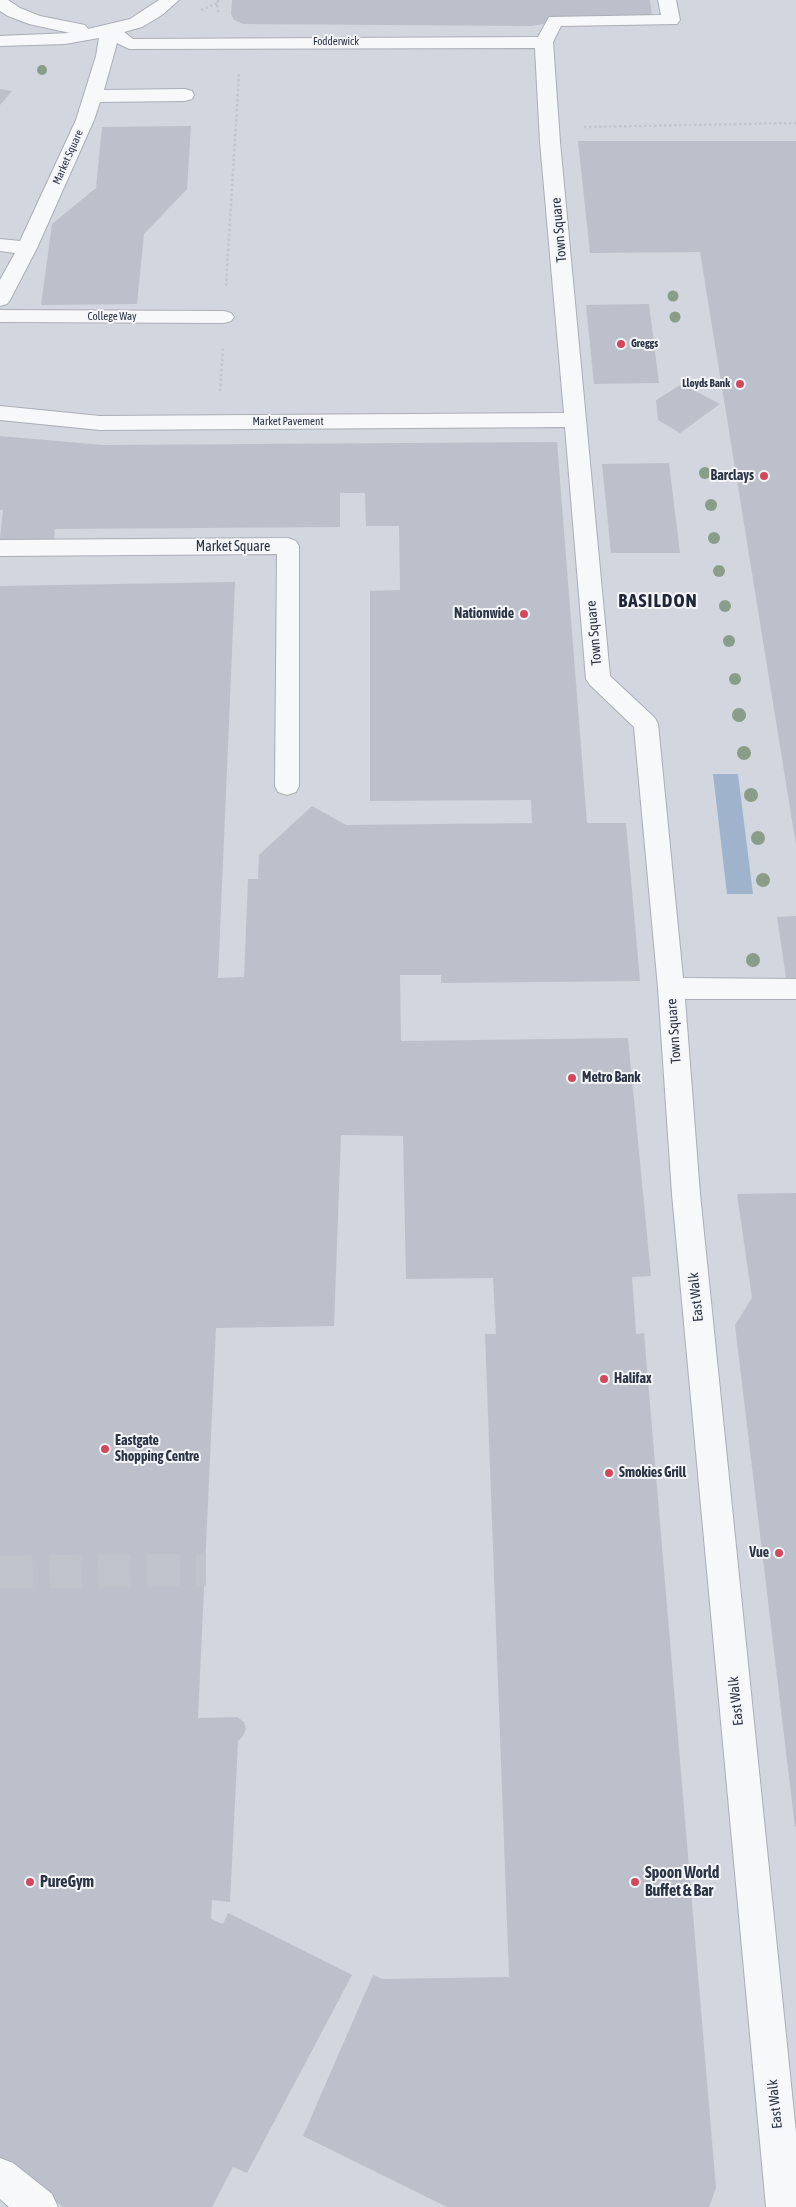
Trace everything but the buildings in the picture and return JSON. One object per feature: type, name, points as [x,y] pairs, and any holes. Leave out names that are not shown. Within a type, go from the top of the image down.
[{"type":"street","points":[[0,41],[65,39],[110,30],[136,22],[156,11],[170,0]]},
{"type":"street","points":[[544,42],[555,21],[671,20],[667,0]]},
{"type":"street","points":[[0,3],[14,12],[35,20],[81,29],[110,30]]},
{"type":"street","name":"Fodderwick","points":[[110,30],[129,44],[544,42]]},
{"type":"street","name":"Market Square","points":[[0,300],[27,248],[85,120],[105,56],[110,30]]},
{"type":"street","name":"Town Square","points":[[544,42],[550,142],[598,679],[646,724],[671,988],[686,1194]]},
{"type":"street","points":[[93,96],[185,95]]},
{"type":"street","points":[[0,245],[27,248]]},
{"type":"street","name":"College Way","points":[[0,316],[224,317]]},
{"type":"street","name":"Market Pavement","points":[[0,413],[100,423],[576,420]]},
{"type":"street","name":"Market Square","points":[[0,548],[288,546],[287,786]]},
{"type":"street","points":[[671,988],[796,989]]},
{"type":"street","name":"East Walk","points":[[686,1194],[785,2207]]},
{"type":"street","points":[[0,2176],[39,2207]]},
{"type":"path","points":[[219,423],[241,42]]},
{"type":"path","points":[[583,127],[796,123]]},
{"type":"shaded area","points":[[0,0],[796,0],[796,2207],[0,2207]]},
{"type":"water","points":[[713,774],[738,774],[753,894],[727,894]]},
{"type":"tunnel","points":[[0,1572],[206,1570]]},
{"type":"place","name":"Greggs","points":[[621,344]]},
{"type":"place","name":"Lloyds Bank","points":[[740,384]]},
{"type":"place","name":"Barclays","points":[[764,476]]},
{"type":"place","name":"Nationwide","points":[[524,614]]},
{"type":"place","name":"Metro Bank","points":[[572,1078]]},
{"type":"place","name":"Halifax","points":[[604,1379]]},
{"type":"place","name":"Eastgate Shopping Centre","points":[[105,1449]]},
{"type":"place","name":"Smokies Grill","points":[[609,1473]]},
{"type":"place","name":"Vue","points":[[779,1553]]},
{"type":"place","name":"PureGym","points":[[30,1882]]},
{"type":"place","name":"Spoon World Buffet & Bar","points":[[635,1882]]},
{"type":"district","name":"BASILDON","points":[[658,601]]}]
